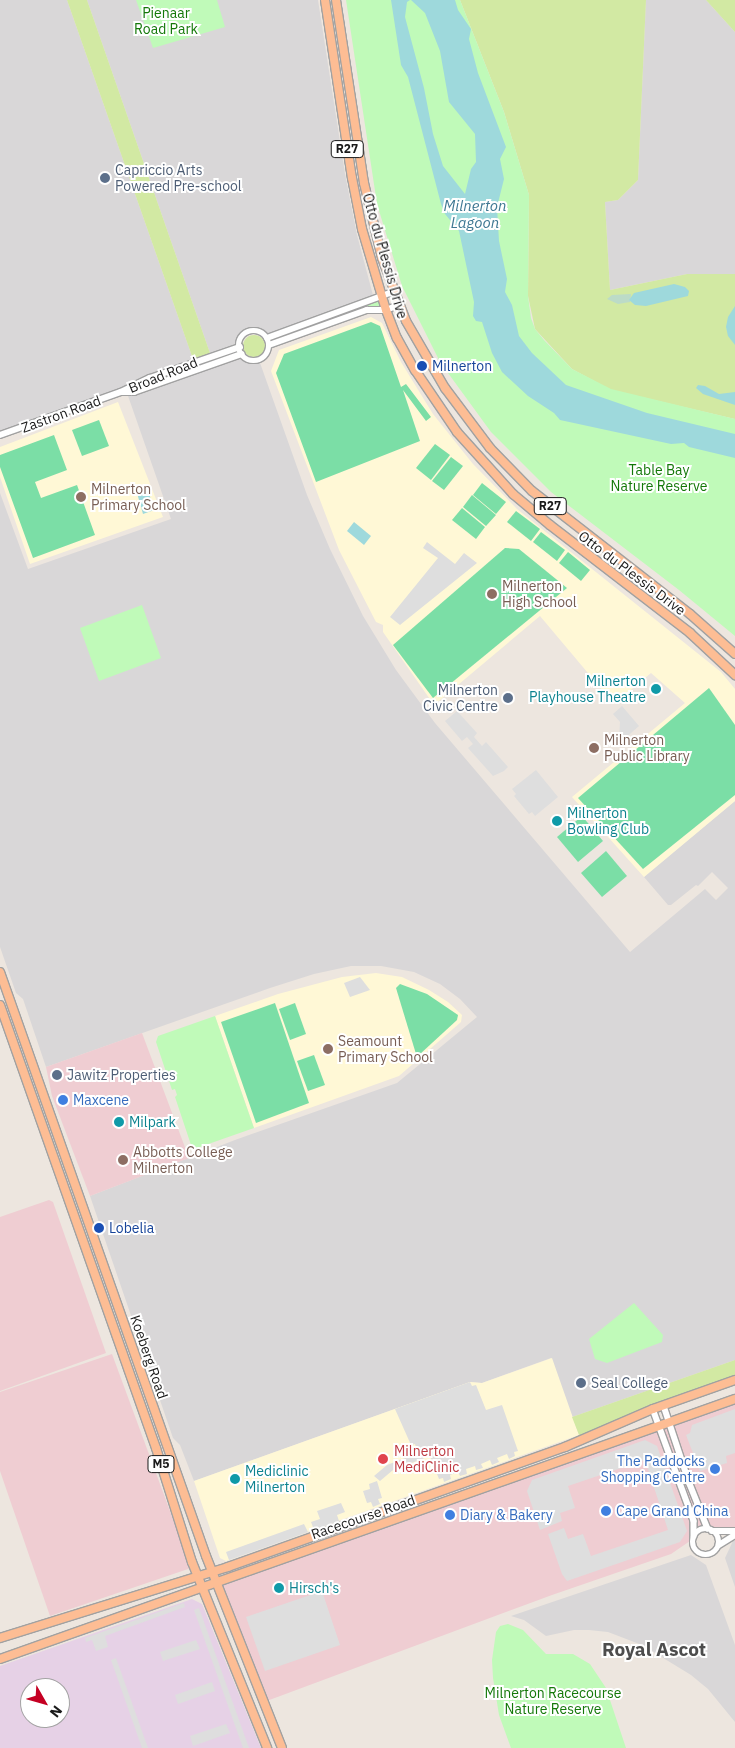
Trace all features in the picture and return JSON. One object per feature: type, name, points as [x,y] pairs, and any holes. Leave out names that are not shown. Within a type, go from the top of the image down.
[{"type":"main road","name":"Otto du Plessis Drive","points":[[325,0],[355,198],[386,310],[397,338],[427,390],[456,432],[493,474],[542,519],[690,633],[735,675]]},
{"type":"main road","name":"Otto du Plessis Drive","points":[[336,0],[364,183],[377,242],[399,305],[416,340],[452,400],[500,460],[550,507],[690,614],[735,654]]},
{"type":"main road","name":"Koeberg Road","points":[[0,972],[216,1583],[282,1748]]},
{"type":"main road","name":"Koeberg Road","points":[[0,1008],[156,1448],[175,1514],[267,1748]]},
{"type":"main road","name":"Racecourse Road","points":[[0,1638],[212,1571],[566,1447],[653,1409],[735,1380]]},
{"type":"main road","name":"Racecourse Road","points":[[0,1659],[203,1589],[364,1528],[735,1399]]},
{"type":"street","name":"Broad Road","points":[[121,392],[150,378],[240,347],[242,338],[250,332],[260,332],[267,338],[393,292]]},
{"type":"street","name":"Broad Road","points":[[121,392],[134,392],[242,354],[251,360],[261,359],[267,354],[269,345],[367,310],[386,310],[399,305]]},
{"type":"street","points":[[336,312],[338,320]]},
{"type":"street","points":[[267,338],[269,345]]},
{"type":"street","points":[[240,347],[242,354]]},
{"type":"street","name":"Zastron Road","points":[[0,435],[121,392]]},
{"type":"street","points":[[0,1008],[11,1005]]},
{"type":"street","points":[[664,1406],[668,1422],[710,1530],[718,1537],[719,1545]]},
{"type":"street","points":[[653,1409],[694,1521],[693,1547],[702,1555],[712,1554],[719,1545],[735,1535]]},
{"type":"street","points":[[694,1536],[700,1530],[735,1531]]},
{"type":"shaded area","points":[[0,0],[67,0],[194,362],[0,435]]},
{"type":"shaded area","points":[[87,0],[318,0],[345,174],[357,235],[374,299],[267,338],[260,332],[250,331],[242,338],[240,347],[211,356]]},
{"type":"shaded area","points":[[646,0],[706,0],[735,32],[735,274],[687,274],[610,290],[605,202],[618,200],[638,180]]},
{"type":"shaded area","name":"Milnerton High School","points":[[371,317],[382,323],[401,362],[433,414],[473,464],[517,509],[721,672],[735,689],[735,801],[644,877],[572,797],[685,703],[651,673],[614,704],[540,616],[434,705],[383,632],[383,625],[376,622],[339,550],[271,371],[279,350]]},
{"type":"shaded area","points":[[242,354],[251,360],[259,360],[307,495],[330,549],[363,616],[396,670],[435,723],[630,952],[705,889],[716,900],[728,888],[712,872],[698,886],[696,885],[671,905],[668,905],[644,877],[735,801],[735,1360],[572,1417],[551,1358],[482,1383],[470,1382],[194,1481],[180,1445],[173,1438],[90,1196],[235,1140],[397,1083],[477,1017],[460,999],[440,984],[414,972],[381,966],[351,966],[314,974],[270,988],[46,1067],[23,999],[16,993],[0,947],[0,493],[28,569],[171,519],[127,393]]},
{"type":"shaded area","name":"Milnerton Primary School","points":[[118,402],[163,517],[30,564],[0,477],[0,447]]},
{"type":"shaded area","points":[[427,542],[455,564],[464,553],[477,563],[400,625],[390,617],[438,558],[423,548]]},
{"type":"shaded area","points":[[622,706],[639,726],[622,741],[619,738],[620,722],[613,714]]},
{"type":"shaded area","points":[[457,711],[477,733],[474,737],[482,746],[486,742],[508,767],[504,771],[493,776],[468,748],[473,744],[467,737],[462,741],[445,721]]},
{"type":"shaded area","points":[[536,770],[558,797],[535,816],[532,812],[529,814],[514,796],[516,794],[512,789]]},
{"type":"shaded area","name":"Seamount Primary School","points":[[376,973],[402,977],[429,990],[448,1002],[462,1015],[461,1022],[399,1076],[254,1128],[215,1016],[278,994],[342,977]]},
{"type":"shaded area","points":[[360,977],[370,990],[350,997],[344,983]]},
{"type":"shaded area","name":"Milpark","points":[[142,1033],[189,1158],[90,1196],[52,1096],[46,1067]]},
{"type":"shaded area","points":[[49,1200],[53,1202],[106,1353],[0,1391],[0,1217]]},
{"type":"shaded area","points":[[112,1354],[191,1568],[50,1616],[0,1471],[0,1392]]},
{"type":"shaded area","name":"Milnerton MediClinic","points":[[552,1358],[579,1435],[226,1561],[220,1558],[194,1481],[470,1382],[482,1383]]},
{"type":"shaded area","points":[[470,1382],[472,1386],[476,1385],[486,1410],[502,1405],[518,1451],[514,1452],[515,1456],[509,1459],[507,1454],[497,1458],[499,1462],[492,1465],[490,1460],[481,1464],[483,1468],[476,1470],[475,1466],[466,1469],[467,1474],[460,1476],[458,1472],[450,1475],[451,1479],[444,1482],[443,1478],[439,1479],[430,1456],[393,1470],[380,1481],[374,1476],[387,1465],[418,1453],[415,1444],[411,1445],[395,1409]]},
{"type":"shaded area","points":[[735,1399],[735,1531],[700,1530],[690,1541],[671,1554],[552,1595],[264,1702],[217,1583]]},
{"type":"shaded area","points":[[735,1409],[735,1453],[726,1456],[727,1463],[700,1471],[686,1435],[690,1433],[692,1425]]},
{"type":"shaded area","points":[[645,1440],[657,1446],[687,1531],[680,1542],[567,1581],[562,1574],[548,1534],[564,1528],[568,1539],[583,1534],[591,1556],[668,1530],[645,1460],[568,1486],[575,1508],[560,1513],[562,1521],[540,1530],[527,1491],[532,1480]]},
{"type":"shaded area","points":[[377,1481],[382,1498],[378,1499],[380,1504],[373,1507],[371,1502],[367,1503],[363,1491],[370,1489],[369,1484]]},
{"type":"shaded area","points":[[341,1503],[345,1512],[337,1515],[339,1521],[314,1530],[311,1522],[320,1519],[317,1511]]},
{"type":"shaded area","points":[[304,1524],[308,1532],[229,1560],[226,1552]]},
{"type":"shaded area","points":[[733,1541],[735,1541],[735,1587],[725,1558]]},
{"type":"shaded area","points":[[691,1555],[706,1565],[735,1645],[735,1722],[708,1689],[691,1675],[642,1645],[608,1632],[589,1630],[574,1630],[546,1636],[524,1620],[511,1616]]},
{"type":"shaded area","points":[[322,1591],[340,1645],[265,1671],[246,1617]]},
{"type":"shaded area","points":[[192,1599],[202,1604],[261,1748],[0,1748],[0,1666]]},
{"type":"shaded area","points":[[184,1603],[185,1607],[105,1636],[108,1647],[96,1651],[92,1640],[86,1642],[85,1638]]},
{"type":"shaded area","points":[[199,1608],[249,1748],[243,1748],[194,1610]]},
{"type":"shaded area","points":[[196,1640],[200,1649],[163,1661],[160,1652]]},
{"type":"shaded area","points":[[116,1658],[148,1748],[142,1748],[111,1660]]},
{"type":"shaded area","points":[[212,1682],[215,1691],[178,1704],[175,1695]]},
{"type":"shaded area","points":[[226,1724],[230,1733],[193,1746],[190,1736]]},
{"type":"green space","points":[[67,0],[87,0],[211,356],[194,362]]},
{"type":"green space","name":"Pienaar Road Park","points":[[136,0],[217,0],[225,27],[153,48]]},
{"type":"green space","name":"Table Bay Nature Reserve","points":[[346,0],[460,0],[504,112],[529,195],[528,296],[531,318],[535,329],[544,340],[572,369],[611,389],[735,419],[735,636],[679,590],[551,492],[491,432],[440,362],[402,286],[377,204]]},
{"type":"green space","points":[[460,0],[646,0],[638,180],[618,200],[605,202],[610,290],[687,274],[735,274],[735,419],[611,390],[572,369],[535,329],[528,296],[529,195],[504,112]]},
{"type":"green space","points":[[706,0],[735,0],[735,32]]},
{"type":"green space","points":[[631,294],[630,302],[618,304],[607,299],[612,295]]},
{"type":"green space","points":[[378,300],[382,309],[273,344],[271,339]]},
{"type":"green space","points":[[371,322],[380,326],[401,387],[406,384],[431,417],[426,421],[403,390],[420,441],[316,482],[276,373],[284,354]]},
{"type":"green space","points":[[254,335],[262,338],[265,346],[262,354],[254,357],[246,354],[243,346],[246,338]]},
{"type":"green space","points":[[233,352],[234,354],[128,391],[133,387]]},
{"type":"green space","points":[[99,420],[109,446],[82,456],[72,430]]},
{"type":"green space","points":[[54,435],[67,470],[35,482],[41,498],[77,485],[95,535],[33,558],[0,467],[0,455]]},
{"type":"green space","points":[[435,444],[450,455],[431,480],[416,468]]},
{"type":"green space","points":[[451,457],[463,466],[444,490],[432,481]]},
{"type":"green space","points":[[482,483],[506,502],[496,514],[473,495]]},
{"type":"green space","points":[[472,495],[496,515],[486,526],[463,507]]},
{"type":"green space","points":[[462,508],[485,527],[476,539],[452,520]]},
{"type":"green space","points":[[516,511],[540,529],[531,541],[507,522]]},
{"type":"green space","points":[[541,532],[565,550],[557,561],[533,542]]},
{"type":"green space","points":[[505,548],[519,549],[567,588],[433,698],[393,645]]},
{"type":"green space","points":[[568,552],[590,570],[581,581],[559,563]]},
{"type":"green space","points":[[142,605],[161,658],[99,681],[80,628]]},
{"type":"green space","points":[[709,688],[735,725],[735,795],[643,869],[578,798]]},
{"type":"green space","points":[[582,816],[603,841],[578,862],[557,837]]},
{"type":"green space","points":[[606,851],[627,876],[602,897],[581,873]]},
{"type":"green space","points":[[400,984],[427,994],[458,1015],[457,1020],[419,1055],[416,1054],[396,988]]},
{"type":"green space","points":[[275,1003],[309,1103],[256,1123],[221,1022]]},
{"type":"green space","points":[[295,1003],[306,1034],[290,1040],[279,1009]]},
{"type":"green space","points":[[215,1016],[254,1128],[197,1148],[191,1145],[175,1097],[177,1095],[175,1089],[172,1090],[156,1042],[158,1036]]},
{"type":"green space","points":[[314,1055],[325,1085],[308,1091],[297,1061]]},
{"type":"green space","points":[[634,1303],[663,1335],[662,1342],[607,1363],[595,1359],[589,1339]]},
{"type":"green space","points":[[735,1360],[735,1380],[565,1447],[579,1435],[572,1417]]},
{"type":"green space","name":"Milnerton Racecourse Nature Reserve","points":[[508,1624],[523,1630],[546,1654],[573,1654],[590,1664],[606,1688],[626,1748],[511,1748],[499,1715],[492,1660],[496,1632],[500,1626]]},
{"type":"water","name":"Milnerton Lagoon","points":[[391,0],[410,0],[407,2],[405,17],[424,88],[433,134],[443,166],[465,194],[471,169],[476,162],[475,134],[449,102],[440,51],[425,13],[411,0],[455,0],[458,10],[471,29],[469,39],[478,73],[506,147],[500,159],[504,179],[497,207],[499,241],[507,279],[505,292],[512,305],[519,336],[532,353],[566,385],[647,413],[735,434],[735,458],[689,447],[684,443],[671,444],[560,420],[554,413],[528,396],[502,372],[492,353],[482,322],[476,321],[473,316],[474,302],[459,231],[445,214],[441,204],[408,77],[401,65]]},
{"type":"water","points":[[674,284],[685,287],[689,291],[688,296],[646,306],[635,305],[629,300],[634,293]]},
{"type":"water","points":[[735,306],[735,345],[728,336],[726,327],[728,317]]},
{"type":"water","points":[[698,385],[705,386],[719,394],[735,392],[735,405],[703,394],[696,388]]},
{"type":"water","points":[[148,490],[154,510],[143,514],[137,493]]},
{"type":"water","points":[[354,522],[371,536],[364,545],[347,531]]},
{"type":"place","name":"Capriccio Arts Powered Pre-school","points":[[105,178]]},
{"type":"place","name":"Milnerton","points":[[422,366]]},
{"type":"place","name":"Milnerton Primary School","points":[[81,497]]},
{"type":"place","name":"Milnerton High School","points":[[492,594]]},
{"type":"place","name":"Milnerton Playhouse Theatre","points":[[656,689]]},
{"type":"place","name":"Milnerton Civic Centre","points":[[508,698]]},
{"type":"place","name":"Milnerton Public Library","points":[[594,748]]},
{"type":"place","name":"Milnerton Bowling Club","points":[[557,821]]},
{"type":"place","name":"Seamount Primary School","points":[[328,1049]]},
{"type":"place","name":"Jawitz Properties","points":[[57,1075]]},
{"type":"place","name":"Maxcene","points":[[63,1100]]},
{"type":"place","name":"Milpark","points":[[119,1122]]},
{"type":"place","name":"Abbotts College Milnerton","points":[[123,1160]]},
{"type":"place","name":"Lobelia","points":[[99,1228]]},
{"type":"place","name":"Seal College","points":[[581,1383]]},
{"type":"place","name":"Milnerton MediClinic","points":[[383,1459]]},
{"type":"place","name":"The Paddocks Shopping Centre","points":[[715,1469]]},
{"type":"place","name":"Mediclinic Milnerton","points":[[235,1479]]},
{"type":"place","name":"Cape Grand China","points":[[606,1511]]},
{"type":"place","name":"Diary & Bakery","points":[[450,1515]]},
{"type":"place","name":"Hirsch's","points":[[279,1588]]},
{"type":"district","name":"Royal Ascot","points":[[654,1650]]}]
